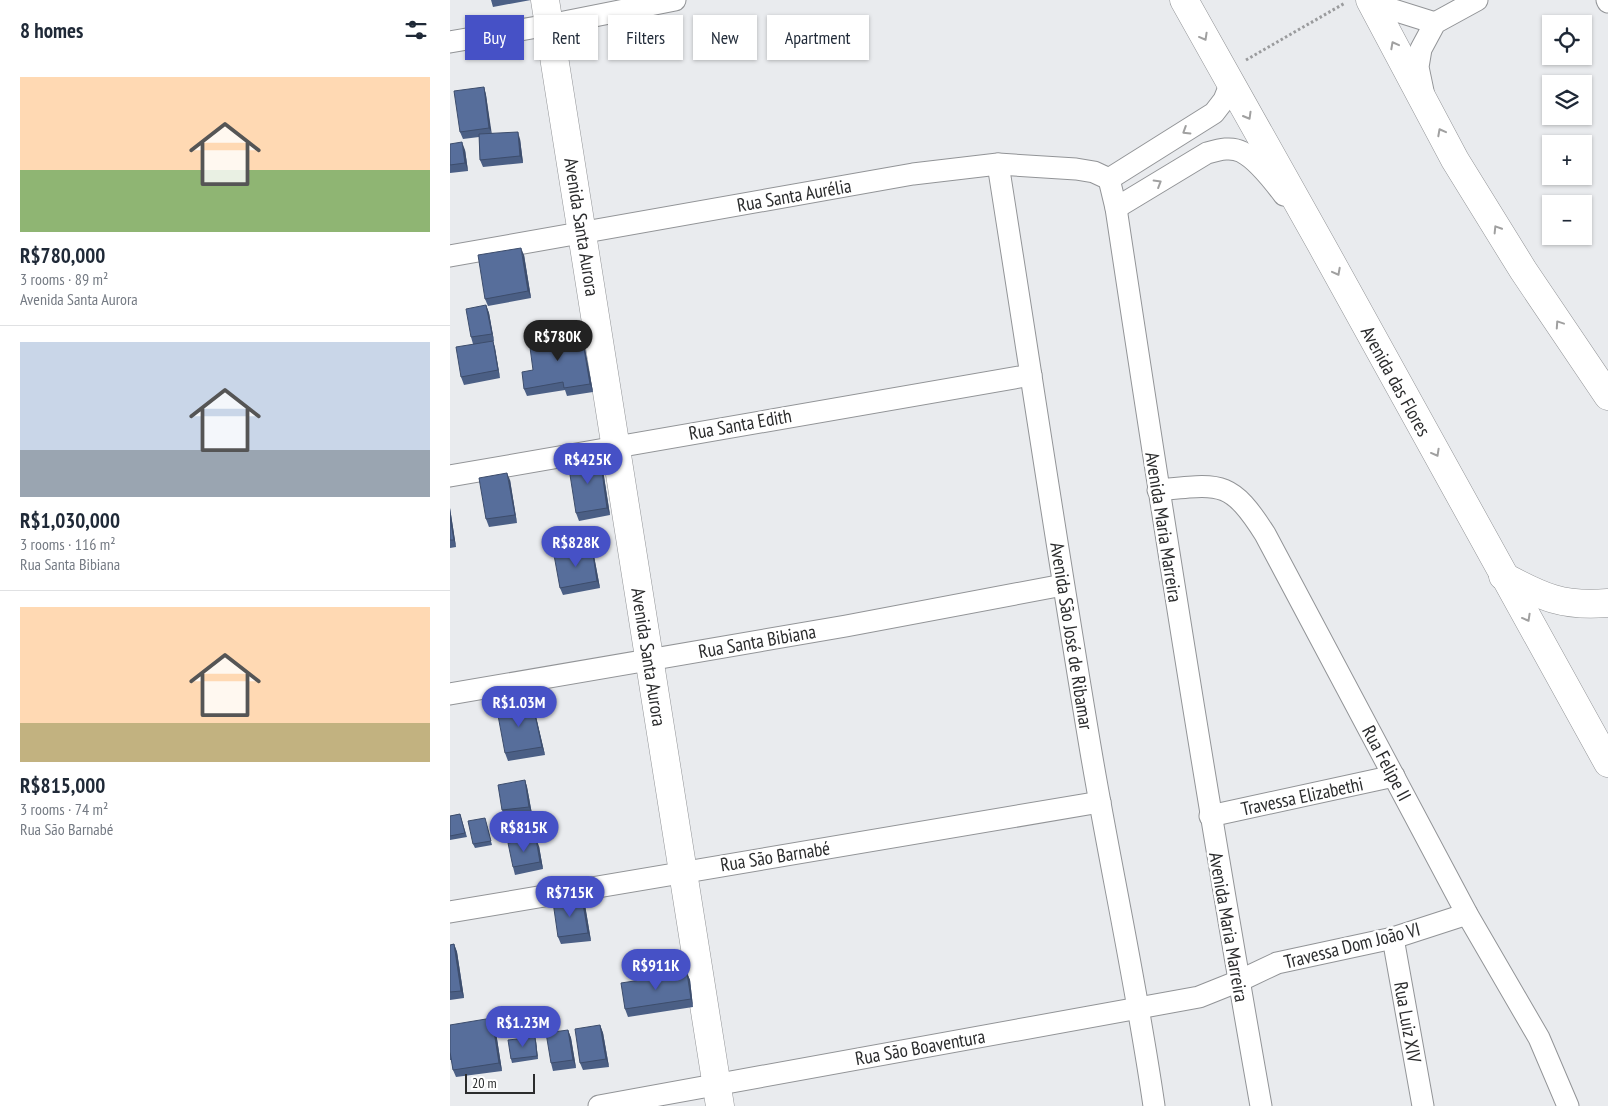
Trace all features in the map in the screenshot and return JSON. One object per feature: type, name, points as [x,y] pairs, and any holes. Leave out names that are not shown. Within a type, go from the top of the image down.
[{"type":"main road","name":"Avenida das Flores","points":[[1184,0],[1608,763]]},
{"type":"main road","points":[[1357,2],[1426,104],[1455,160],[1523,270],[1608,396]]},
{"type":"main road","name":"Avenida Santa Aurora","points":[[547,13],[617,445],[718,1095]]},
{"type":"main road","points":[[1503,576],[1542,597],[1582,605],[1608,603]]},
{"type":"street","points":[[450,42],[547,13],[675,0]]},
{"type":"street","points":[[1376,0],[1384,7],[1434,23]]},
{"type":"street","points":[[1426,104],[1418,67],[1421,49],[1434,23],[1477,0]]},
{"type":"street","points":[[1230,84],[1224,100],[1214,113],[1109,179],[1116,208],[1207,153],[1224,149],[1242,152],[1279,189],[1321,244]]},
{"type":"street","name":"Rua Santa Aurélia","points":[[450,256],[913,174],[998,164],[1076,169],[1094,172],[1109,179]]},
{"type":"street","name":"Avenida São José de Ribamar","points":[[998,164],[1063,585],[1100,802],[1140,1008],[1154,1106]]},
{"type":"street","name":"Avenida Maria Marreira","points":[[1116,208],[1158,490],[1210,816],[1260,1106]]},
{"type":"street","name":"Rua Santa Edith","points":[[450,476],[617,445],[1031,375]]},
{"type":"street","name":"Rua Felipe II","points":[[1158,490],[1215,486],[1234,494],[1250,511],[1265,534],[1467,914],[1539,1038],[1568,1106]]},
{"type":"street","name":"Rua Santa Bibiana","points":[[450,694],[650,660],[1063,585]]},
{"type":"street","name":"Travessa Elizabethi","points":[[1210,816],[1394,776]]},
{"type":"street","name":"Rua São Barnabé","points":[[450,912],[1100,802]]},
{"type":"street","name":"Travessa Dom João VI","points":[[1239,982],[1277,963],[1393,938],[1467,914]]},
{"type":"street","name":"Rua Luiz XIV","points":[[1393,938],[1423,1106]]},
{"type":"street","name":"Rua São Boaventura","points":[[599,1106],[718,1095],[1199,997],[1239,982]]},
{"type":"path","points":[[1245,61],[1357,2]]},
{"type":"building","points":[[484,87],[489,128],[460,132],[454,91]]},
{"type":"building","points":[[518,132],[520,156],[480,160],[479,134]]},
{"type":"building","points":[[462,142],[465,163],[450,165],[450,144]]},
{"type":"building","points":[[521,248],[528,291],[485,299],[478,255]]},
{"type":"building","points":[[486,305],[492,334],[471,337],[466,309]]},
{"type":"building","points":[[581,331],[590,384],[564,388],[563,382],[524,389],[522,372],[533,370],[529,340]]},
{"type":"building","points":[[493,341],[498,370],[461,377],[456,347]]},
{"type":"building","points":[[600,457],[607,508],[576,513],[568,462]]},
{"type":"building","points":[[507,473],[515,515],[486,519],[479,478]]},
{"type":"building","points":[[450,517],[454,540],[450,540]]},
{"type":"building","points":[[592,548],[597,581],[560,588],[554,555]]},
{"type":"building","points":[[532,701],[542,747],[505,753],[497,710]]},
{"type":"building","points":[[525,780],[529,807],[502,810],[498,785]]},
{"type":"building","points":[[460,814],[465,833],[450,836],[450,816]]},
{"type":"building","points":[[485,818],[491,841],[473,844],[468,821]]},
{"type":"building","points":[[536,839],[540,862],[513,867],[508,843]]},
{"type":"building","points":[[582,898],[588,933],[558,937],[553,902]]},
{"type":"building","points":[[454,944],[461,991],[450,992],[450,945]]},
{"type":"building","points":[[687,973],[691,999],[625,1009],[621,983]]},
{"type":"building","points":[[492,1018],[499,1063],[453,1070],[450,1052],[450,1025]]},
{"type":"building","points":[[600,1025],[606,1059],[580,1063],[575,1029]]},
{"type":"building","points":[[568,1030],[573,1060],[551,1063],[546,1033]]},
{"type":"building","points":[[535,1037],[537,1056],[511,1059],[508,1040]]}]
